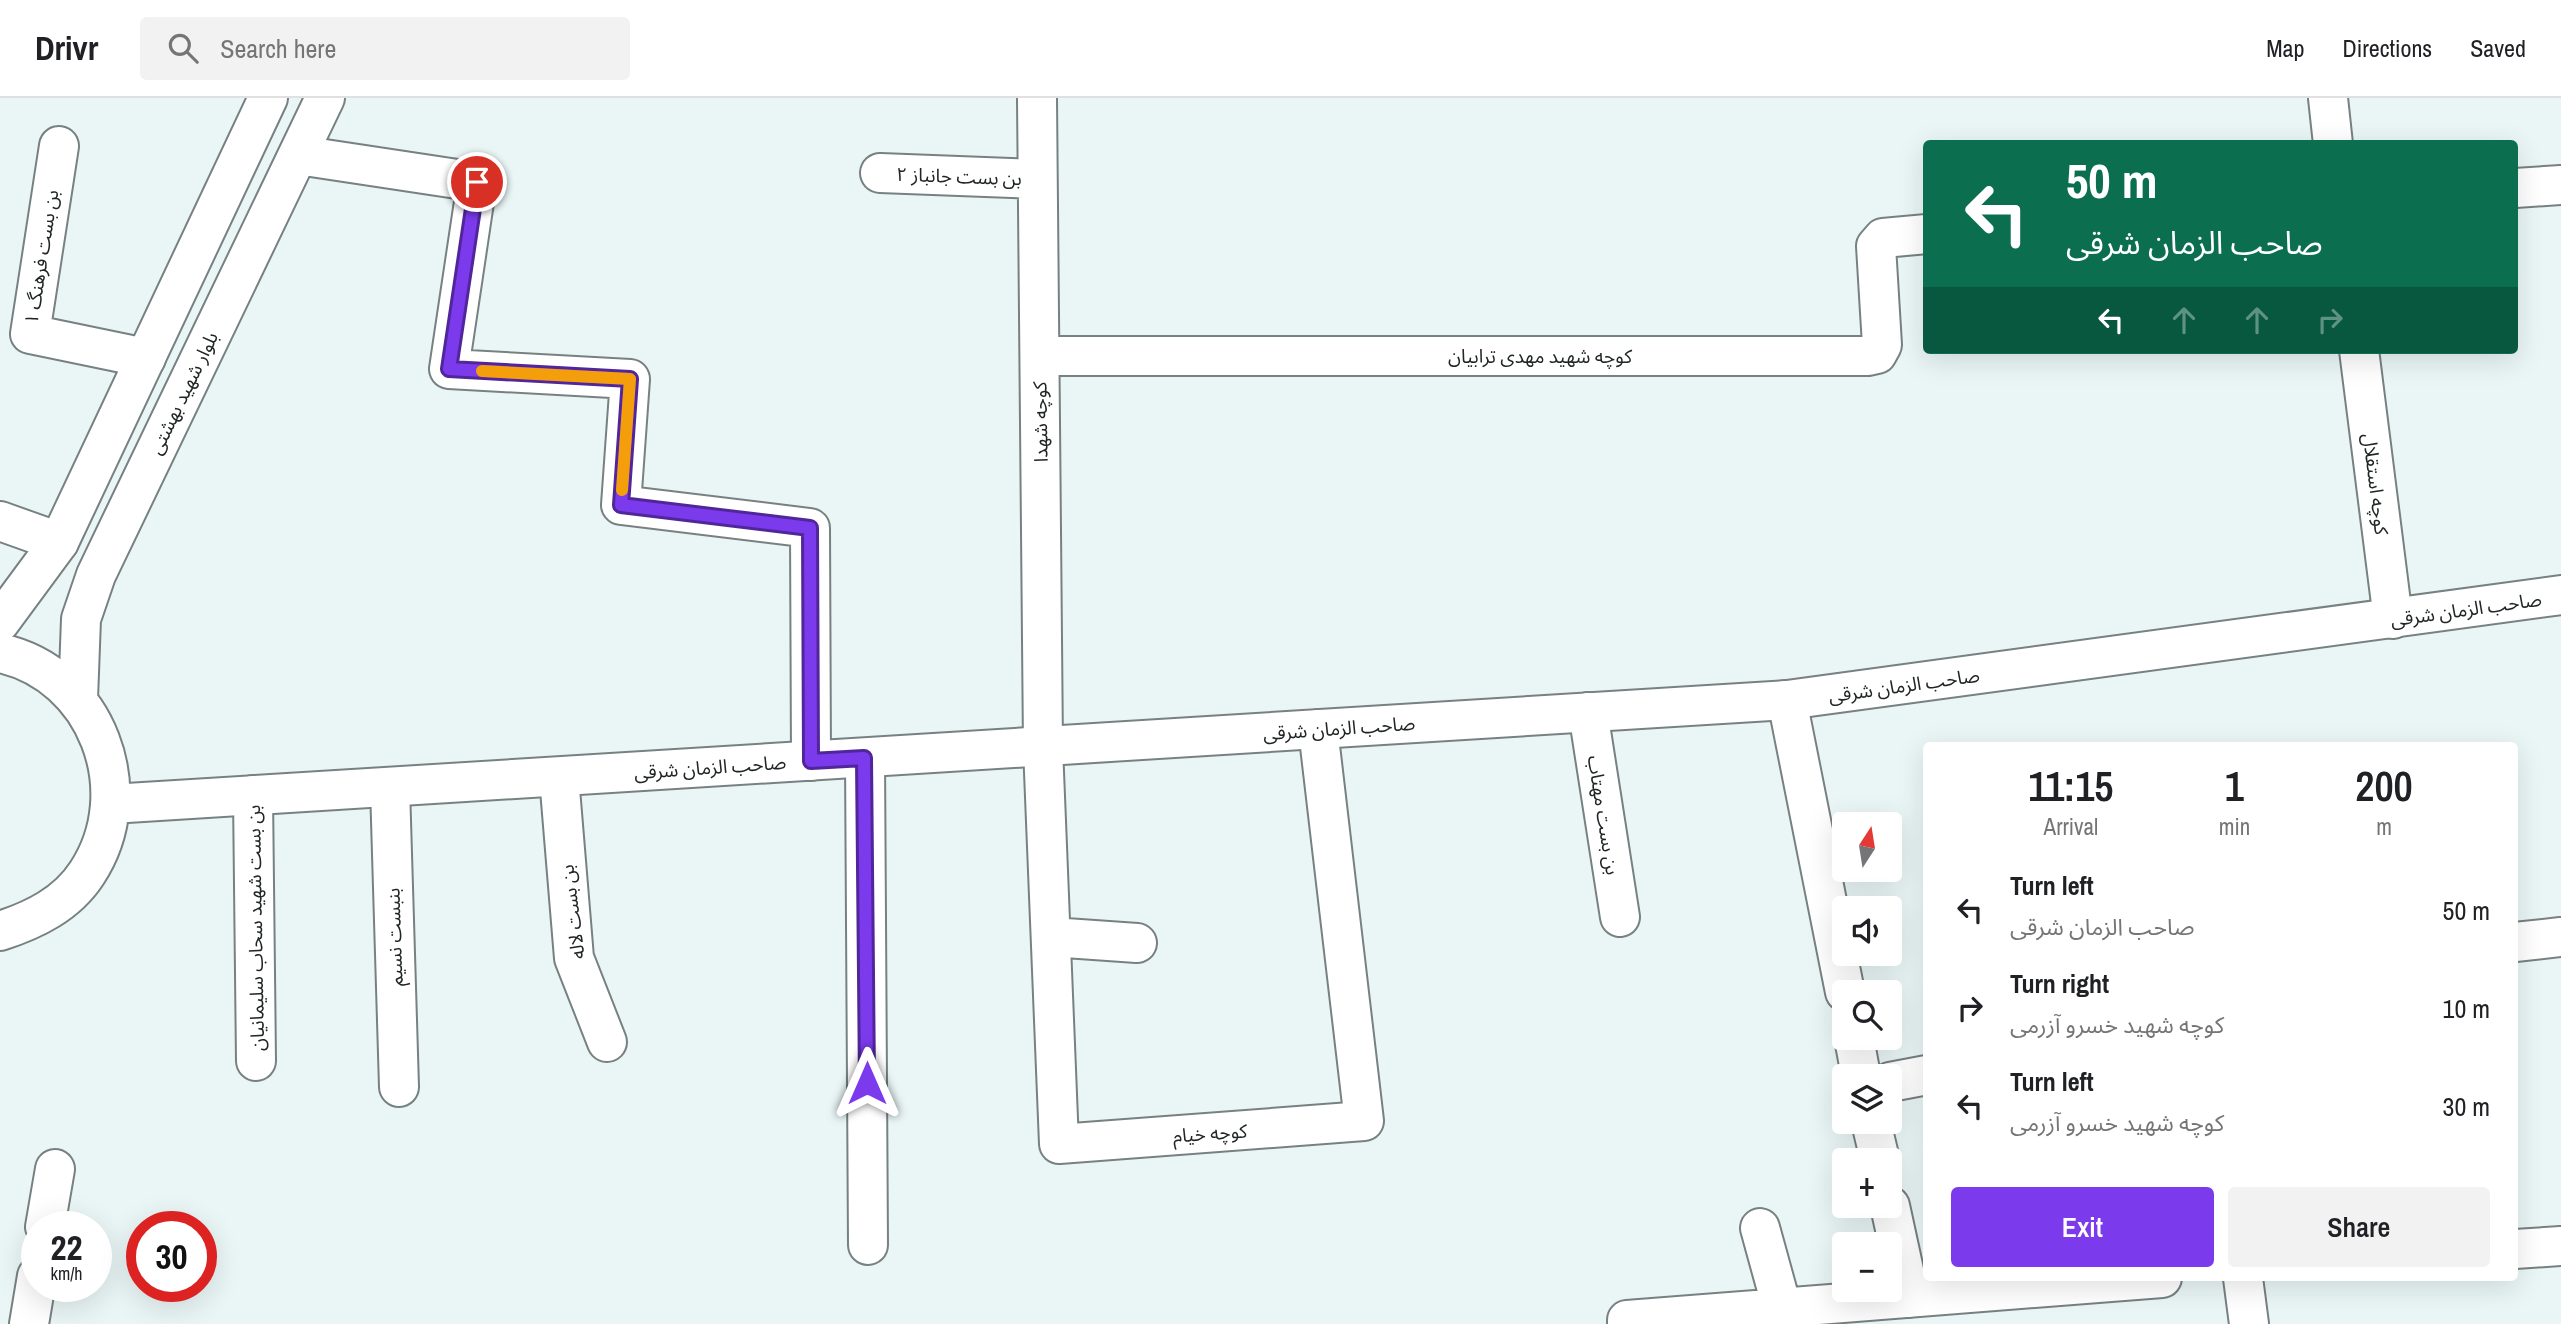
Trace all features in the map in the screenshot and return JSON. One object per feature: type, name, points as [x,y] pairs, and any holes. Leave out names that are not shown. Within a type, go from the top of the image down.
[{"type":"street","points":[[0,622],[59,542],[268,98]]},
{"type":"street","name":"بلوار شهید بهشتی","points":[[78,699],[81,619],[96,575],[326,98]]},
{"type":"street","name":"کوچه شهدا","points":[[1037,98],[1043,747]]},
{"type":"street","points":[[2328,98],[2333,140]]},
{"type":"street","name":"بن بست فرهنگ ۱","points":[[59,146],[30,334],[146,358]]},
{"type":"street","points":[[298,155],[477,182],[449,369],[630,379],[621,505],[810,528],[811,761]]},
{"type":"street","name":"بن بست جانباز ۲","points":[[880,173],[1037,179]]},
{"type":"street","points":[[2518,188],[2561,186]]},
{"type":"street","name":"کوچه شهید مهدی ترابیان","points":[[1040,356],[1868,356],[1877,354],[1882,345],[1877,246],[1882,238],[1923,234]]},
{"type":"street","name":"کوچه استقلال","points":[[2360,354],[2393,619]]},
{"type":"street","points":[[0,521],[59,542]]},
{"type":"street","name":"صاحب الزمان شرقی","points":[[111,804],[1787,700],[2561,595]]},
{"type":"street","points":[[0,653],[16,657],[49,674],[78,699],[98,731],[109,766],[111,804],[104,841],[86,874],[61,901],[30,922],[0,931]]},
{"type":"street","points":[[1787,700],[1843,980]]},
{"type":"street","name":"بن بست مهتاب","points":[[1588,712],[1620,917]]},
{"type":"street","name":"کوچه خیام","points":[[1043,747],[1059,1144],[1364,1121],[1318,729]]},
{"type":"street","points":[[864,758],[868,1245]]},
{"type":"street","name":"بن بست لاله","points":[[559,777],[575,958],[607,1042]]},
{"type":"street","name":"بنبست نسیم","points":[[390,787],[399,1087]]},
{"type":"street","name":"بن بست شهید سحاب سلیمانیان","points":[[253,795],[256,1061]]},
{"type":"street","points":[[1051,937],[1137,943]]},
{"type":"street","points":[[2518,942],[2561,937]]},
{"type":"street","points":[[1902,1080],[1923,1076]]},
{"type":"street","points":[[48,1211],[55,1169]]},
{"type":"street","points":[[1893,1218],[1910,1298]]},
{"type":"street","points":[[1760,1228],[1782,1308]]},
{"type":"street","points":[[2518,1249],[2561,1246]]},
{"type":"street","points":[[1627,1324],[1627,1320],[2124,1281]]},
{"type":"street","points":[[2243,1281],[2249,1324]]},
{"type":"street","points":[[29,1324],[33,1302]]},
{"type":"slow traffic","points":[[482,371],[630,379],[622,490]]},
{"type":"route","points":[[477,182],[449,369],[630,379],[621,505],[810,528],[811,761],[864,758],[867,1083]]}]
